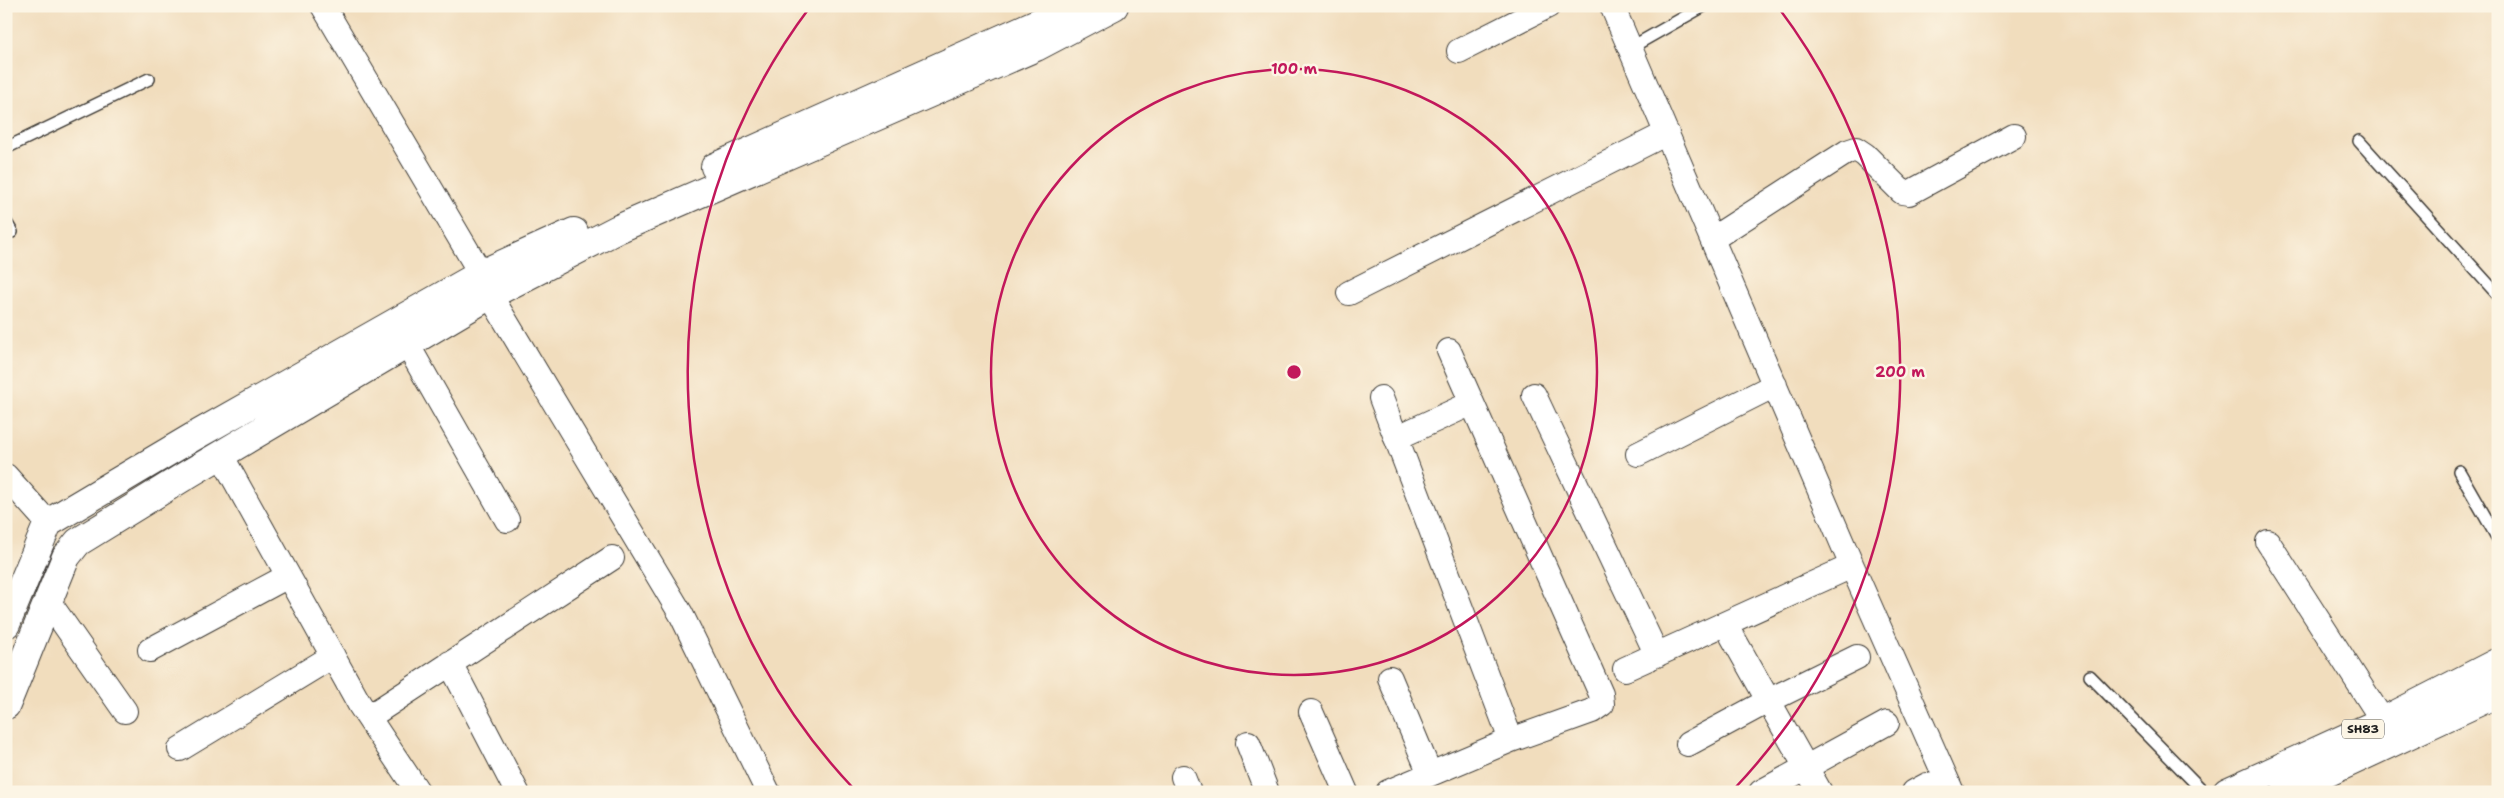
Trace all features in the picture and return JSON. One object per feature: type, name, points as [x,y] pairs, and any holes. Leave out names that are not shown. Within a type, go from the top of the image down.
[{"type":"street","points":[[322,6],[681,614],[768,792]]},
{"type":"street","points":[[6,624],[48,523],[194,437],[486,285],[801,127],[1075,6]]},
{"type":"street","points":[[6,705],[66,557],[78,542],[407,344],[486,285],[1036,47],[1114,6]]},
{"type":"street","points":[[1460,51],[1548,6]]},
{"type":"street","points":[[1612,6],[1852,566],[1952,792]]},
{"type":"street","points":[[1349,293],[1666,133]]},
{"type":"street","points":[[1712,239],[1847,152],[1856,150],[1865,156],[1902,192],[1909,193],[2014,136]]},
{"type":"street","points":[[407,344],[507,520]]},
{"type":"street","points":[[1388,792],[1511,740],[1592,711],[1602,704],[1601,694],[1449,351]]},
{"type":"street","points":[[1638,454],[1775,385]]},
{"type":"street","points":[[1534,395],[1658,655]]},
{"type":"street","points":[[1381,398],[1511,740]]},
{"type":"street","points":[[1396,438],[1472,403]]},
{"type":"street","points":[[221,455],[366,714],[418,792]]},
{"type":"street","points":[[6,476],[48,523]]},
{"type":"street","points":[[2268,542],[2382,721]]},
{"type":"street","points":[[366,714],[378,711],[612,558]]},
{"type":"street","points":[[1625,669],[1852,566]]},
{"type":"street","points":[[150,650],[288,576]]},
{"type":"street","points":[[48,601],[125,711]]},
{"type":"street","points":[[1732,636],[1820,792]]},
{"type":"street","points":[[180,749],[333,656]]},
{"type":"street","points":[[1688,744],[1768,701],[1857,658]]},
{"type":"street","name":"SH83","points":[[2227,792],[2382,721],[2498,662]]},
{"type":"street","points":[[450,663],[517,792]]},
{"type":"street","points":[[1390,678],[1430,774]]},
{"type":"street","name":"SH83","points":[[2295,790],[2498,693]]},
{"type":"street","points":[[1311,712],[1346,792]]},
{"type":"street","points":[[1761,792],[1887,723]]},
{"type":"street","points":[[1248,743],[1267,792]]},
{"type":"lane","points":[[1630,48],[1704,6]]},
{"type":"lane","points":[[6,148],[149,79]]},
{"type":"lane","points":[[2359,141],[2498,295]]},
{"type":"lane","points":[[2459,471],[2498,538]]},
{"type":"lane","points":[[2090,676],[2204,792]]}]
